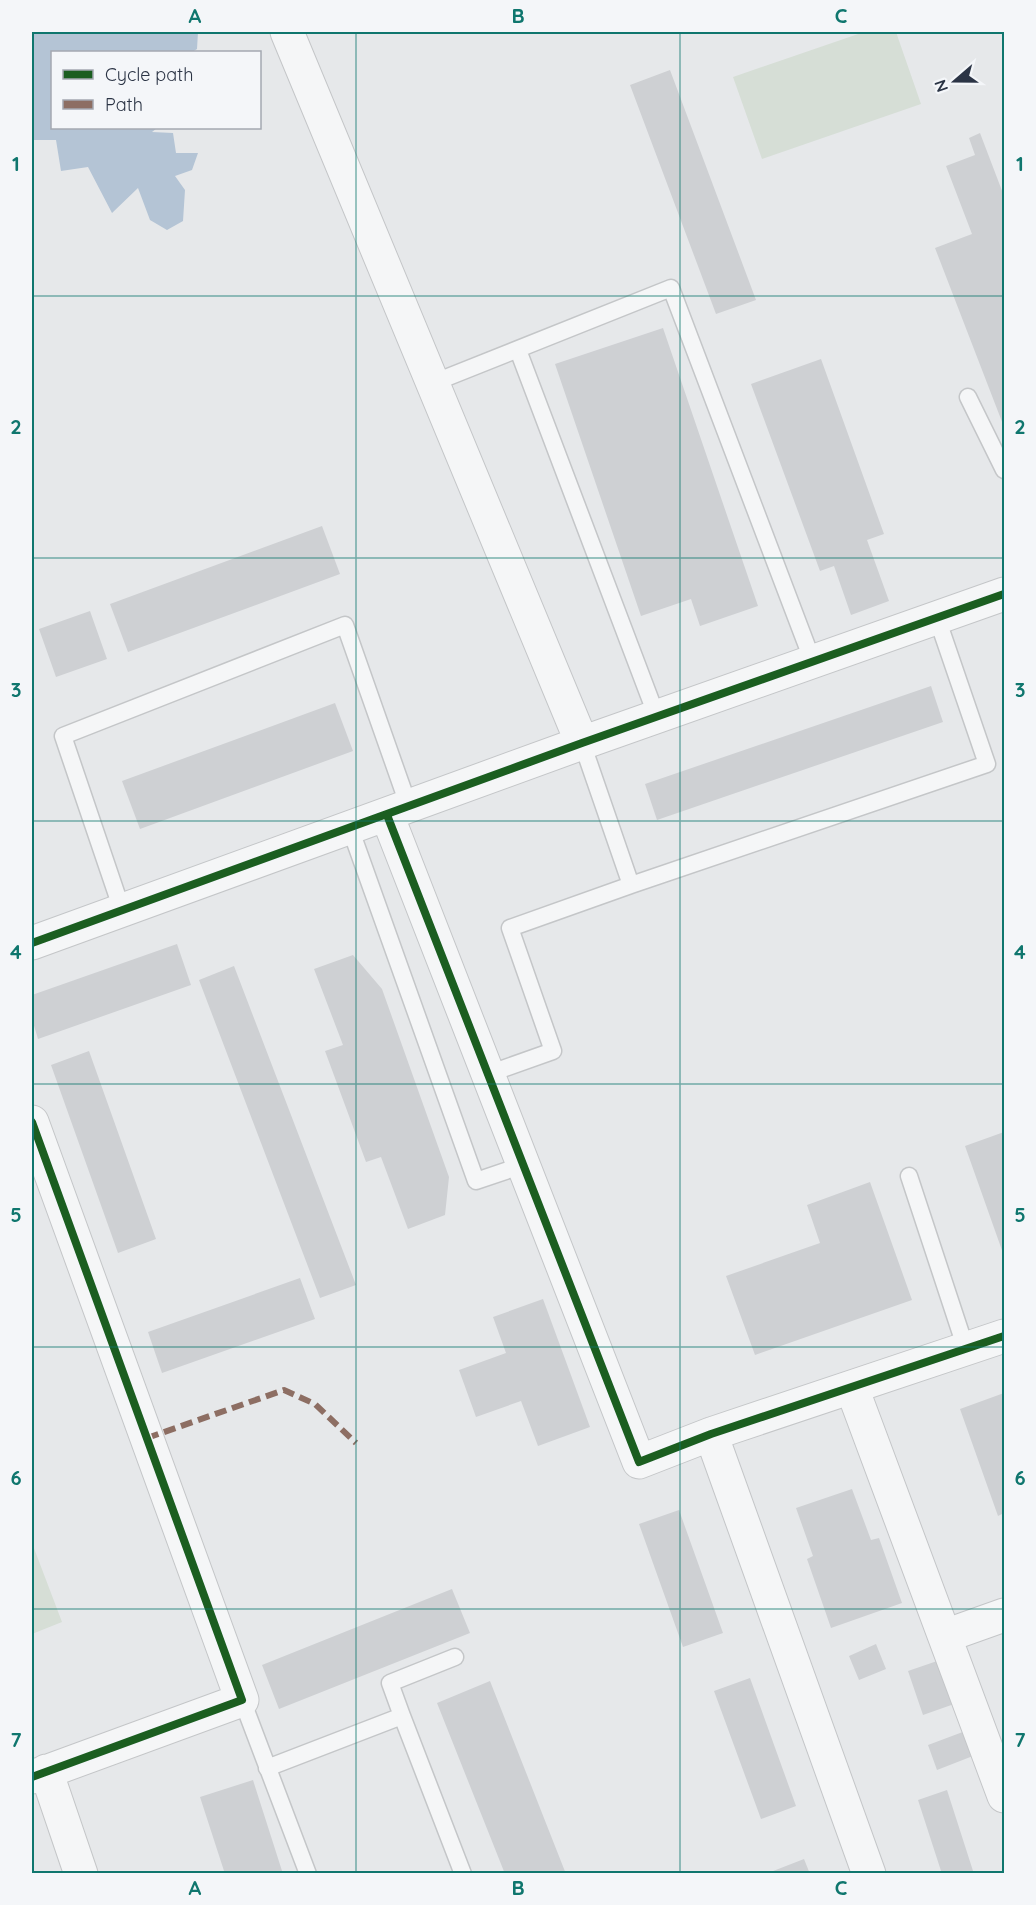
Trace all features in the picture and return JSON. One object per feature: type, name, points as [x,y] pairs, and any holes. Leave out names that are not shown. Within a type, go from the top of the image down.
[{"type":"street","points":[[287,32],[582,743]]},
{"type":"street","points":[[32,943],[582,743],[1005,594]]},
{"type":"street","points":[[398,811],[488,1074],[639,1462],[711,1434],[1005,1336]]},
{"type":"street","points":[[32,1122],[242,1700],[39,1774],[81,1874]]},
{"type":"street","points":[[852,1388],[1005,1796]]},
{"type":"street","points":[[711,1434],[868,1874]]},
{"type":"street","points":[[945,1636],[1005,1615]]},
{"type":"lane","points":[[433,383],[671,288],[813,662]]},
{"type":"lane","points":[[518,350],[657,717]]},
{"type":"lane","points":[[968,397],[1005,470]]},
{"type":"lane","points":[[488,1074],[553,1051],[510,928],[987,764],[937,618]]},
{"type":"lane","points":[[122,910],[63,736],[345,625],[398,811]]},
{"type":"lane","points":[[582,743],[631,885]]},
{"type":"lane","points":[[350,828],[476,1181],[523,1165]]},
{"type":"lane","points":[[909,1176],[966,1349]]},
{"type":"lane","points":[[455,1657],[390,1683],[463,1874]]},
{"type":"lane","points":[[242,1700],[308,1874]]},
{"type":"lane","points":[[267,1768],[402,1716]]},
{"type":"shaded area","points":[[864,32],[896,32],[921,104],[762,159],[733,77]]},
{"type":"shaded area","points":[[32,1543],[62,1622],[32,1634]]},
{"type":"water","points":[[32,32],[198,32],[197,49],[194,51],[51,51],[51,129],[156,129],[152,132],[173,133],[176,153],[198,153],[192,170],[175,176],[185,190],[183,221],[167,230],[150,220],[138,188],[112,213],[88,167],[61,171],[56,140],[33,140],[34,176],[32,177]]},
{"type":"building","points":[[670,70],[756,300],[716,314],[630,85]]},
{"type":"building","points":[[980,133],[1004,196],[1004,427],[935,248],[972,234],[946,166],[975,155],[969,138]]},
{"type":"building","points":[[663,328],[758,606],[700,626],[691,599],[641,616],[555,364]]},
{"type":"building","points":[[821,359],[884,534],[867,540],[889,601],[851,615],[834,566],[820,571],[751,384]]},
{"type":"building","points":[[322,526],[340,574],[128,652],[110,604]]},
{"type":"building","points":[[90,611],[107,659],[56,677],[39,629]]},
{"type":"building","points":[[931,686],[943,722],[657,820],[645,784]]},
{"type":"building","points":[[335,703],[353,751],[140,829],[122,781]]},
{"type":"building","points":[[177,944],[191,985],[38,1039],[32,1019],[32,995]]},
{"type":"building","points":[[353,955],[382,989],[449,1177],[445,1215],[408,1229],[381,1157],[366,1162],[325,1051],[343,1045],[314,969]]},
{"type":"building","points":[[234,966],[356,1285],[320,1298],[199,980]]},
{"type":"building","points":[[89,1051],[156,1239],[118,1253],[51,1065]]},
{"type":"building","points":[[1004,1132],[1004,1256],[965,1146]]},
{"type":"building","points":[[870,1182],[912,1300],[755,1355],[726,1276],[820,1243],[807,1205]]},
{"type":"building","points":[[300,1278],[315,1319],[162,1373],[148,1332]]},
{"type":"building","points":[[543,1299],[590,1427],[538,1446],[521,1401],[476,1417],[459,1370],[506,1353],[493,1317]]},
{"type":"building","points":[[1004,1393],[1004,1513],[998,1516],[960,1409]]},
{"type":"building","points":[[852,1489],[871,1540],[879,1538],[902,1603],[831,1628],[807,1559],[813,1556],[796,1508]]},
{"type":"building","points":[[679,1510],[723,1633],[683,1647],[639,1524]]},
{"type":"building","points":[[452,1589],[470,1633],[279,1709],[262,1665]]},
{"type":"building","points":[[876,1644],[886,1669],[859,1680],[849,1656]]},
{"type":"building","points":[[943,1659],[957,1703],[923,1715],[908,1671]]},
{"type":"building","points":[[750,1678],[796,1806],[761,1819],[714,1691]]},
{"type":"building","points":[[490,1681],[566,1874],[505,1874],[437,1703]]},
{"type":"building","points":[[968,1730],[978,1754],[937,1770],[928,1745]]},
{"type":"building","points":[[253,1780],[283,1874],[225,1874],[200,1797]]},
{"type":"building","points":[[947,1790],[974,1874],[942,1874],[918,1800]]},
{"type":"building","points":[[804,1859],[810,1874],[768,1874],[768,1873]]},
{"type":"marked path","points":[[147,1438],[284,1390],[315,1404],[356,1443]]},
{"type":"cycle path","points":[[32,943],[582,743],[1004,594]]},
{"type":"cycle path","points":[[387,815],[639,1462],[711,1434],[1004,1336]]},
{"type":"cycle path","points":[[32,1122],[242,1700],[32,1777]]}]
